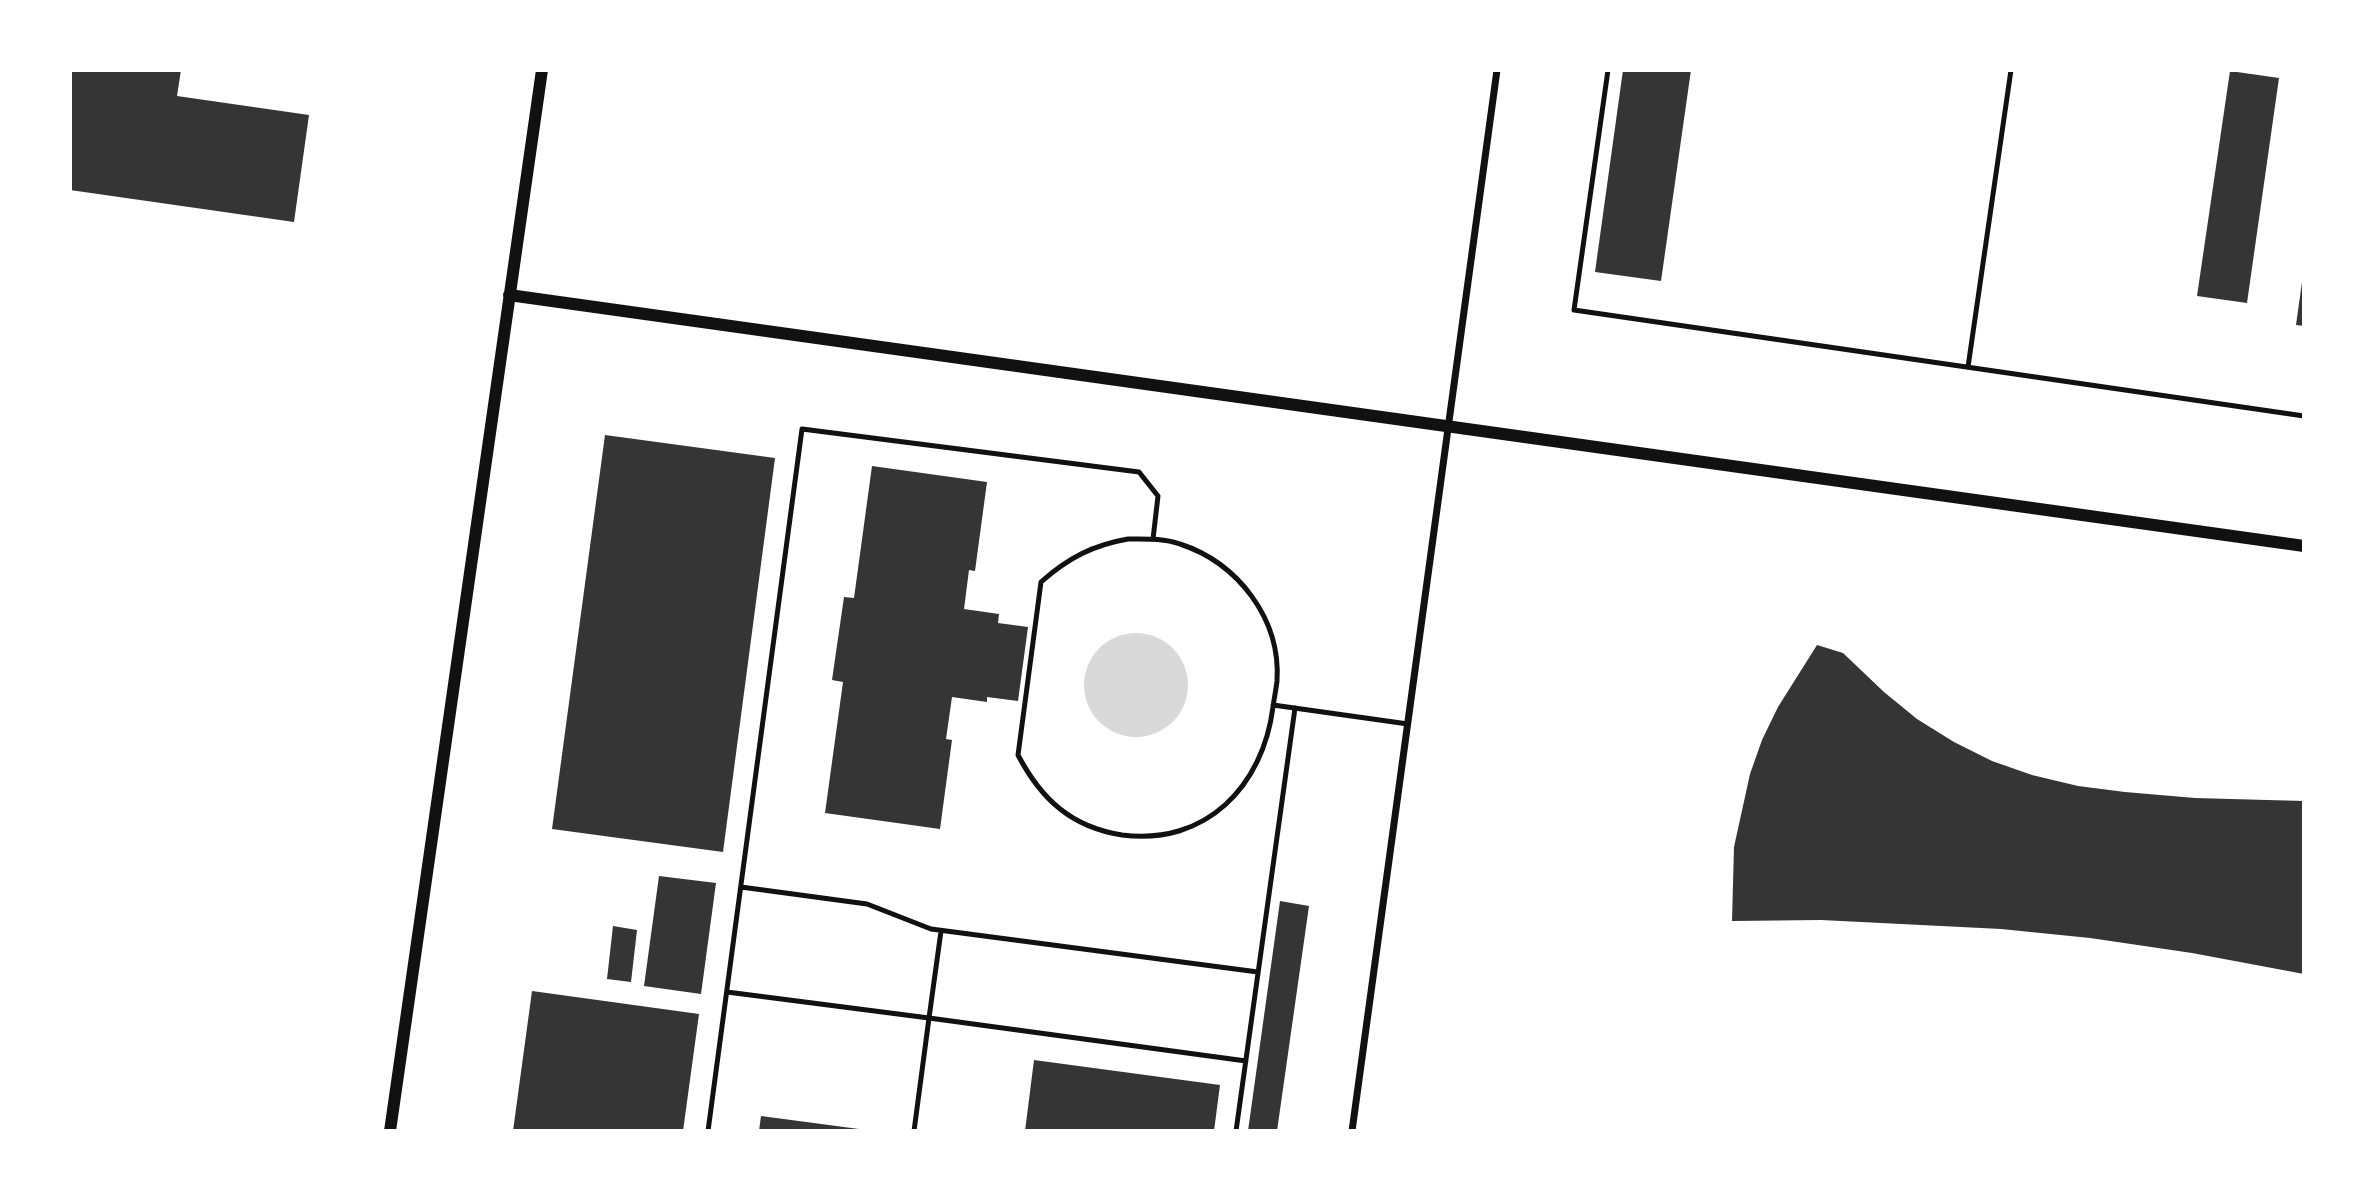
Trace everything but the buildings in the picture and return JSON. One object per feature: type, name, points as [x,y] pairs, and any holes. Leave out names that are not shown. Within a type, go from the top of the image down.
[{"type":"street","points":[[390,1131],[542,70]]},
{"type":"street","points":[[1352,1131],[1497,70]]},
{"type":"street","points":[[509,295],[2304,546]]},
{"type":"lane","points":[[1608,70],[1574,310],[2304,416]]},
{"type":"lane","points":[[1968,368],[2011,70]]},
{"type":"lane","points":[[708,1131],[802,429],[1139,472],[1158,496],[1153,538]]},
{"type":"lane","points":[[1153,538],[1178,543],[1202,553],[1224,566],[1242,584],[1258,605],[1269,628],[1277,680],[1273,705],[1270,732],[1262,757],[1231,800],[1210,816],[1186,828],[1161,835],[1134,836],[1108,832],[1085,824],[1063,812],[1045,796],[1018,755],[1041,582],[1060,565],[1092,548],[1128,539],[1153,538]]},
{"type":"lane","points":[[1273,705],[1408,724]]},
{"type":"lane","points":[[1236,1131],[1295,708]]},
{"type":"lane","points":[[741,887],[867,904],[942,931],[1258,972]]},
{"type":"lane","points":[[914,1131],[942,931]]},
{"type":"lane","points":[[727,992],[1246,1061]]},
{"type":"shaded area","points":[[1136,633],[1156,637],[1179,656],[1184,665],[1188,685],[1184,705],[1165,728],[1156,733],[1136,737],[1116,733],[1093,714],[1088,705],[1084,685],[1088,665],[1107,642],[1116,637]]}]
